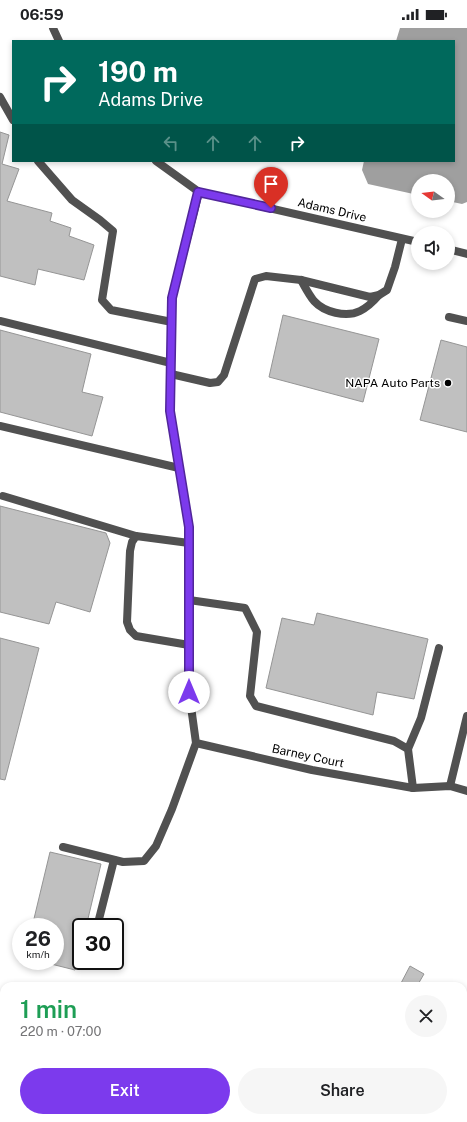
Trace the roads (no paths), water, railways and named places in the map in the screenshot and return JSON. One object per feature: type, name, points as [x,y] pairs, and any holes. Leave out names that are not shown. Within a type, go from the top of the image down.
[{"type":"street","points":[[53,28],[59,40]]},
{"type":"street","points":[[0,98],[12,118]]},
{"type":"street","points":[[39,162],[72,200],[113,231],[102,300],[111,310],[172,322]]},
{"type":"street","name":"Adams Drive","points":[[157,162],[198,192],[411,241]]},
{"type":"street","points":[[63,847],[123,862],[144,861],[156,846],[172,809],[196,743],[189,692],[189,527],[170,411],[172,298],[198,192]]},
{"type":"street","points":[[301,280],[314,301],[326,310],[337,314],[358,312],[370,305],[379,295],[387,290],[396,268],[402,239]]},
{"type":"street","points":[[455,251],[467,254]]},
{"type":"street","points":[[171,374],[210,383],[218,382],[224,375],[255,279],[266,276],[301,280],[370,297],[379,295]]},
{"type":"street","points":[[449,317],[467,322]]},
{"type":"street","points":[[0,321],[171,363]]},
{"type":"street","points":[[0,426],[179,468]]},
{"type":"street","points":[[3,496],[136,536],[189,543]]},
{"type":"street","points":[[136,536],[132,542],[130,552],[127,622],[130,630],[136,636],[189,645]]},
{"type":"street","points":[[189,600],[245,608],[257,632],[250,696],[256,706],[394,741],[408,749]]},
{"type":"street","points":[[413,788],[408,749],[421,718],[439,648]]},
{"type":"street","points":[[450,786],[467,716]]},
{"type":"street","name":"Barney Court","points":[[196,743],[312,770],[413,788],[450,786],[467,791]]},
{"type":"street","points":[[100,918],[114,860]]},
{"type":"place","name":"NAPA Auto Parts","points":[[448,383]]}]
